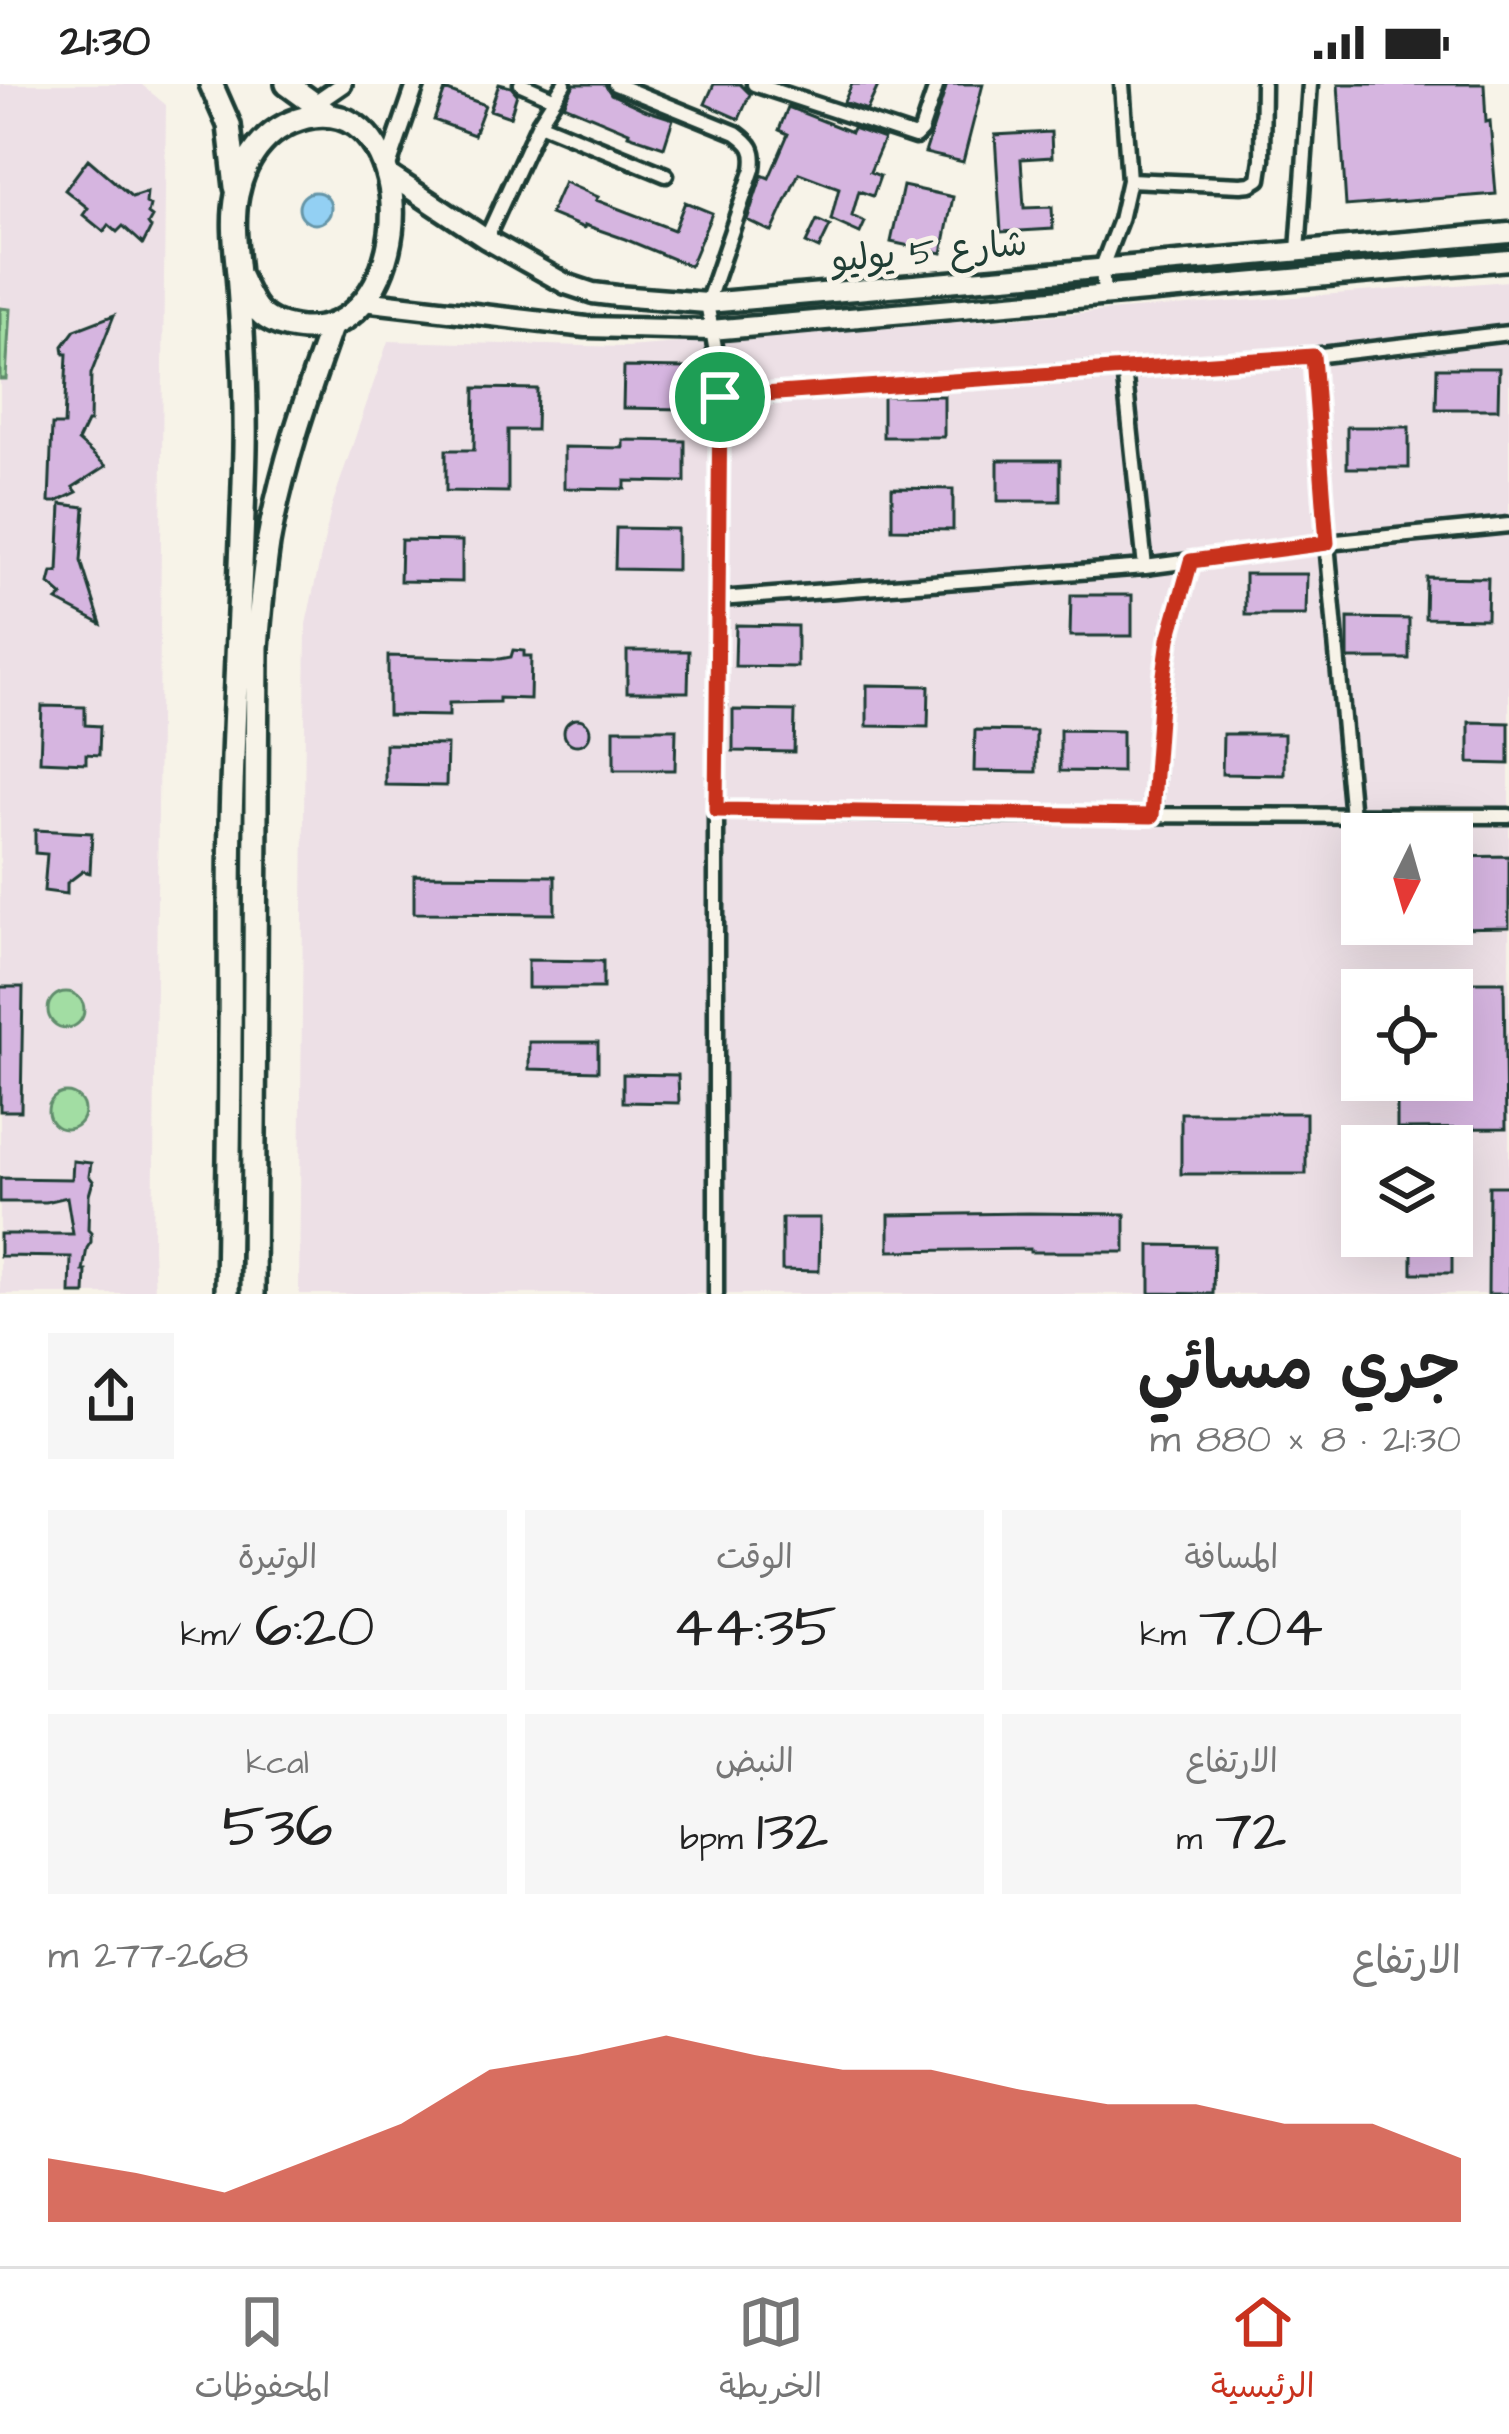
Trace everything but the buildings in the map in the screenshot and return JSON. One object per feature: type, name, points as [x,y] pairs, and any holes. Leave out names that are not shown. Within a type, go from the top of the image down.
[{"type":"main road","points":[[211,84],[229,125],[237,194],[234,231],[244,363],[231,825],[227,1294]]},
{"type":"main road","points":[[239,276],[258,311],[281,326],[331,327],[363,301],[380,275],[389,246],[393,225],[387,171],[374,142],[352,122],[321,109],[287,84]]},
{"type":"main road","points":[[237,194],[254,150],[277,128],[321,109]]},
{"type":"main road","name":"شارع 5 يوليو","points":[[387,171],[486,239],[566,284],[592,292],[707,303],[1509,233]]},
{"type":"main road","name":"شارع 5 يوليو","points":[[363,301],[586,327],[711,330],[1509,260]]},
{"type":"main road","points":[[253,1294],[262,585],[296,430],[331,327]]},
{"type":"street","points":[[321,109],[343,84]]},
{"type":"street","points":[[387,171],[416,84]]},
{"type":"street","points":[[521,84],[554,98]]},
{"type":"street","points":[[486,239],[538,123],[564,84]]},
{"type":"street","points":[[615,84],[736,133],[752,145],[755,155],[707,303],[720,397],[716,1294]]},
{"type":"street","points":[[754,84],[915,137],[938,84]]},
{"type":"street","points":[[804,102],[811,84]]},
{"type":"street","points":[[1104,295],[1102,267],[1129,180],[1122,84]]},
{"type":"street","points":[[1129,180],[1241,185],[1259,179],[1264,84],[1252,84]]},
{"type":"street","points":[[1298,251],[1310,84]]},
{"type":"street","points":[[538,123],[666,175]]},
{"type":"street","points":[[720,397],[1313,356],[1509,333]]},
{"type":"street","points":[[1313,356],[1352,813]]},
{"type":"street","points":[[1124,368],[1145,567]]},
{"type":"street","points":[[718,599],[1145,567],[1509,525]]},
{"type":"street","points":[[1152,816],[1169,639],[1191,561]]},
{"type":"street","points":[[716,810],[1341,817]]},
{"type":"street","points":[[1473,816],[1509,816]]},
{"type":"shaded area","points":[[0,84],[141,84],[166,105],[155,1294],[0,1294]]},
{"type":"shaded area","points":[[1509,281],[1509,1294],[299,1294],[306,624],[332,505],[388,341],[626,347]]},
{"type":"green space","points":[[0,308],[10,309],[6,379],[0,379]]},
{"type":"green space","points":[[66,992],[79,997],[84,1010],[79,1023],[66,1028],[53,1023],[48,1010],[53,997]]},
{"type":"green space","points":[[66,1093],[79,1098],[84,1111],[79,1124],[66,1129],[53,1124],[48,1111],[53,1098]]},
{"type":"water","points":[[315,192],[326,197],[331,208],[326,219],[315,224],[304,219],[299,208],[304,197]]},
{"type":"route","points":[[1313,356],[1327,543],[1191,561],[1169,639],[1152,816],[716,810],[720,397],[1313,356]]}]
